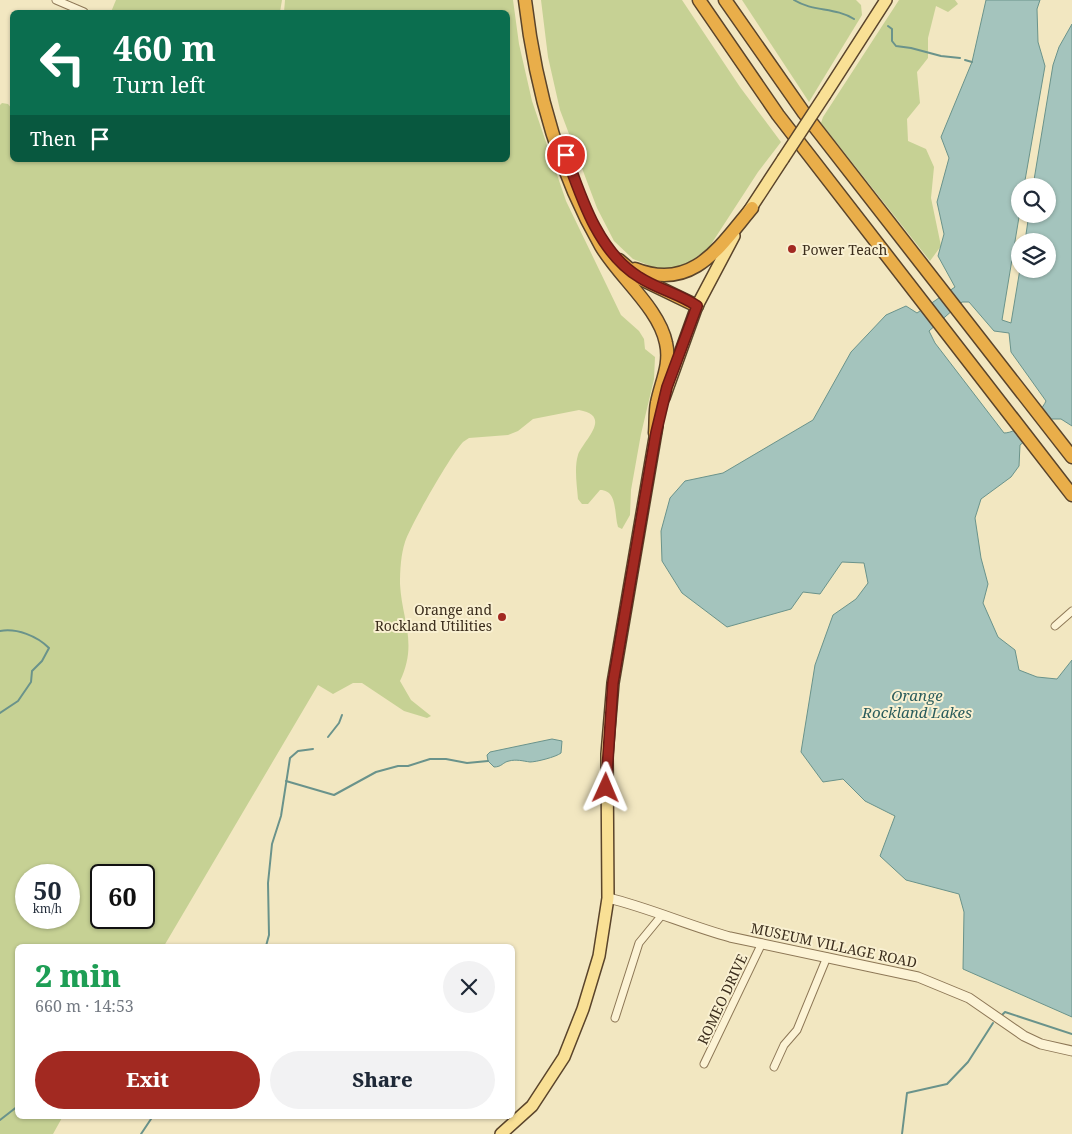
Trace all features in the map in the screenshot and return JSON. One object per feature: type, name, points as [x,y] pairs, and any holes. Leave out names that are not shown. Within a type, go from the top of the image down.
[{"type":"highway","points":[[525,0],[539,83],[554,138],[587,221],[601,247],[616,263],[641,278],[697,306]]},
{"type":"highway","points":[[530,0],[541,68],[559,136],[584,202],[616,263],[654,316],[666,342],[667,363],[657,403],[656,433]]},
{"type":"highway","points":[[726,0],[798,106],[1072,457]]},
{"type":"highway","points":[[730,0],[735,15]]},
{"type":"highway","points":[[700,2],[778,115],[1072,495]]},
{"type":"highway","points":[[616,263],[655,274],[675,274],[688,270],[713,254],[752,208]]},
{"type":"main road","points":[[501,1134],[532,1106],[549,1083],[567,1052],[583,1009],[599,956],[608,898],[607,754],[613,683],[656,433],[667,387],[697,306],[720,259],[886,0]]},
{"type":"street","points":[[56,0],[79,10]]},
{"type":"street","points":[[1054,626],[1072,610]]},
{"type":"street","name":"MUSEUM VILLAGE ROAD","points":[[608,898],[702,929],[918,977],[969,998],[1024,1036],[1041,1044],[1072,1051]]},
{"type":"street","points":[[615,1018],[640,943],[662,915]]},
{"type":"street","name":"ROMEO DRIVE","points":[[704,1064],[762,943]]},
{"type":"street","points":[[774,1067],[784,1045],[797,1030],[827,957]]},
{"type":"green space","points":[[116,0],[282,0],[280,10],[112,10]]},
{"type":"green space","points":[[285,0],[513,0],[519,44],[532,101],[566,201],[621,315],[639,331],[644,339],[645,349],[655,357],[654,379],[641,434],[631,490],[630,515],[622,529],[618,527],[613,498],[606,491],[600,490],[588,504],[582,504],[578,499],[576,466],[578,455],[593,430],[595,423],[594,418],[589,413],[579,410],[533,419],[518,431],[508,435],[469,438],[463,442],[441,474],[405,542],[401,562],[400,584],[408,632],[408,655],[400,681],[411,700],[431,716],[427,718],[404,711],[362,683],[353,683],[333,694],[318,685],[165,944],[15,944],[15,1119],[61,1119],[53,1134],[0,1134],[0,105],[2,103],[10,106],[10,162],[510,162],[510,10],[284,10]]},
{"type":"green space","points":[[541,0],[682,0],[740,87],[781,142],[758,172],[708,249],[685,265],[664,269],[653,267],[633,259],[614,241],[597,208],[560,110],[548,57]]},
{"type":"green space","points":[[742,0],[856,0],[861,5],[862,15],[809,102]]},
{"type":"green space","points":[[899,0],[955,0],[958,4],[948,12],[936,6],[928,38],[928,58],[917,72],[920,103],[907,119],[908,141],[926,149],[934,167],[931,198],[941,246],[930,261],[821,123],[823,117]]},
{"type":"water","name":"Orange Rockland Lakes","points":[[986,0],[1040,0],[1037,9],[1038,42],[1045,66],[1025,178],[1011,178],[1011,223],[1018,223],[1016,233],[1011,233],[1011,266],[1002,320],[1011,323],[1018,278],[1056,278],[1056,233],[1026,233],[1028,223],[1056,223],[1056,178],[1034,178],[1053,65],[1059,47],[1072,24],[1072,426],[1061,419],[1052,419],[1020,445],[1019,466],[1011,477],[981,499],[975,518],[981,558],[988,584],[983,603],[998,637],[1015,650],[1019,670],[1037,677],[1057,679],[1072,660],[1072,1017],[963,969],[964,912],[959,894],[906,880],[880,856],[895,816],[865,801],[843,779],[823,782],[801,752],[815,665],[833,615],[856,599],[868,583],[864,563],[842,562],[820,594],[803,592],[791,609],[727,627],[682,593],[662,561],[661,531],[670,498],[685,481],[723,473],[813,420],[851,352],[886,315],[906,306],[917,313],[955,287],[938,256],[944,234],[937,202],[949,158],[941,137],[972,62]],"holes":[[[962,302],[969,302],[994,331],[1009,333],[1011,352],[1046,401],[1028,422],[1016,430],[1004,433],[935,343],[929,331]]]},
{"type":"water","points":[[552,739],[562,741],[561,753],[551,758],[530,762],[512,760],[494,767],[488,761],[487,755],[490,752]]},
{"type":"pier","points":[[1040,406],[1053,422],[1025,445],[1012,429]]},
{"type":"waterway","points":[[794,0],[801,4],[847,15],[854,19]]},
{"type":"waterway","points":[[888,26],[892,29],[892,41],[896,46],[941,56],[960,58]]},
{"type":"waterway","points":[[965,60],[972,62]]},
{"type":"waterway","points":[[0,631],[6,630],[26,634],[39,640],[49,648],[42,661],[32,671],[31,682],[18,701],[0,713]]},
{"type":"waterway","points":[[328,737],[339,723],[342,715]]},
{"type":"waterway","points":[[267,944],[269,935],[268,883],[272,844],[281,816],[290,758],[298,751],[313,749]]},
{"type":"waterway","points":[[286,781],[334,795],[376,772],[398,766],[408,766],[430,759],[446,759],[467,763],[488,761]]},
{"type":"waterway","points":[[1001,1016],[1005,1012],[1072,1034]]},
{"type":"waterway","points":[[902,1134],[907,1093],[947,1084],[968,1062],[993,1023]]},
{"type":"waterway","points":[[0,1120],[15,1108]]},
{"type":"waterway","points":[[141,1134],[151,1119]]},
{"type":"place","name":"Power Teach","points":[[792,249]]},
{"type":"place","name":"Orange and Rockland Utilities","points":[[502,617]]},
{"type":"route","points":[[566,155],[584,202],[607,246],[630,271],[697,306],[667,387],[656,433],[613,683],[606,788]]}]
